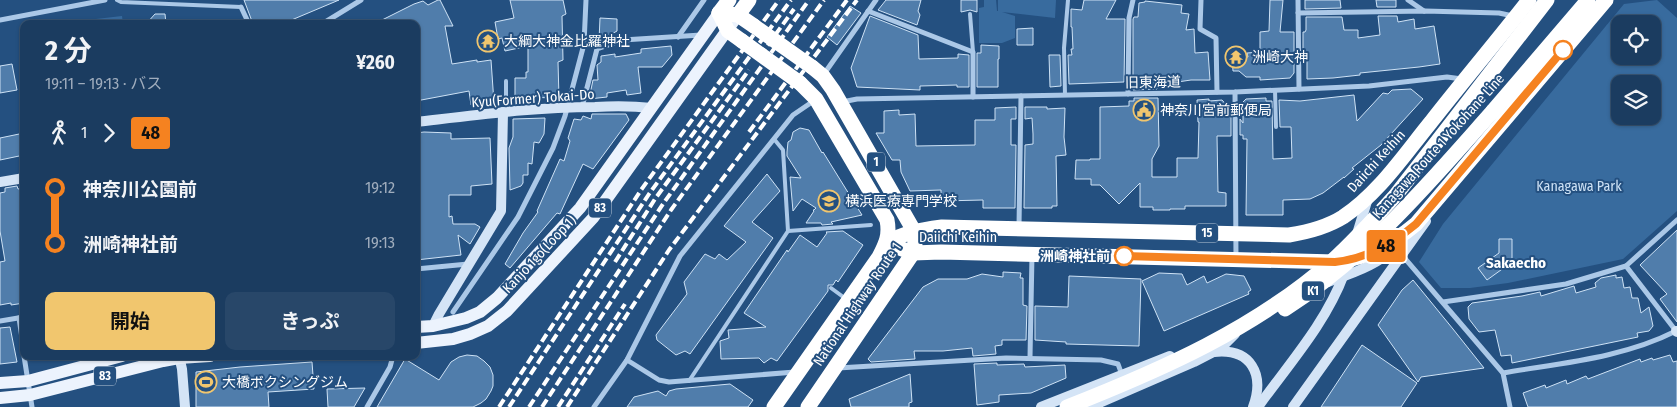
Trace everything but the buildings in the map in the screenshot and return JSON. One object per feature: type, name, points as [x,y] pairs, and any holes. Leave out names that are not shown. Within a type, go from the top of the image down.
[{"type":"highway","points":[[719,13],[729,0]]},
{"type":"highway","points":[[738,15],[749,0]]},
{"type":"highway","name":"Daiichi Keihin","points":[[886,243],[914,231],[942,227],[1289,236],[1326,226],[1341,218],[1385,179],[1529,0]]},
{"type":"highway","name":"Kanagawa Route 1 Yokohane Line","points":[[1066,407],[1156,371],[1220,338],[1281,300],[1332,261],[1395,196],[1547,0]]},
{"type":"highway","name":"K1","points":[[1493,111],[1576,0]]},
{"type":"highway","name":"Kanagawa Route 1 Yokohane Line","points":[[1086,407],[1195,361],[1313,291],[1344,267],[1385,230],[1493,111],[1588,0]]},
{"type":"highway","name":"Daiichi Keihin","points":[[886,243],[913,253],[941,252],[1348,261],[1379,250],[1403,235],[1416,224],[1606,0]]},
{"type":"highway","name":"National Highway Route 1","points":[[719,13],[738,15],[817,71],[841,102],[914,231],[915,246],[913,253],[808,407]]},
{"type":"highway","name":"National Highway Route 1","points":[[719,13],[728,31],[800,82],[816,99],[887,220],[888,235],[879,257],[774,407]]},
{"type":"main road","name":"Kanjo 1go(Loop 1)","points":[[420,327],[433,326],[466,318],[480,312],[497,298],[580,208],[719,13]]},
{"type":"main road","name":"Kanjo 1go(Loop 1)","points":[[420,343],[453,339],[470,334],[488,326],[507,311],[593,218],[738,15]]},
{"type":"main road","name":"83","points":[[0,383],[28,381],[107,360]]},
{"type":"main road","name":"83","points":[[0,398],[31,401],[167,360]]},
{"type":"street","points":[[0,20],[105,0]]},
{"type":"street","points":[[328,20],[361,0]]},
{"type":"street","points":[[453,312],[518,217],[553,148],[568,107],[584,44],[586,0]]},
{"type":"street","points":[[678,37],[704,0]]},
{"type":"street","points":[[817,71],[876,0]]},
{"type":"street","points":[[1128,94],[1130,18],[1133,0]]},
{"type":"street","points":[[1201,0],[1200,29],[1216,38],[1217,92]]},
{"type":"street","points":[[1298,0],[1299,89]]},
{"type":"street","points":[[1408,0],[1425,11]]},
{"type":"street","points":[[241,7],[247,20]]},
{"type":"street","points":[[868,11],[973,52],[973,97]]},
{"type":"street","points":[[1298,13],[1425,11],[1490,13],[1516,16]]},
{"type":"street","points":[[582,107],[597,49],[624,40],[704,35]]},
{"type":"street","name":"旧東海道","points":[[841,102],[857,99],[1235,92],[1369,86],[1447,77],[1464,80]]},
{"type":"street","points":[[1235,92],[1236,259]]},
{"type":"street","points":[[1018,229],[1022,96]]},
{"type":"street","points":[[594,407],[627,360],[680,256],[793,115],[816,99]]},
{"type":"street","name":"Kyu(Former) Tokai-Do","points":[[420,122],[504,111],[568,107],[638,106],[652,108]]},
{"type":"street","points":[[433,326],[501,211],[504,111]]},
{"type":"street","points":[[0,182],[20,179]]},
{"type":"street","points":[[1293,407],[1434,210],[1442,192]]},
{"type":"street","points":[[1258,407],[1316,327],[1335,294],[1343,277],[1370,194]]},
{"type":"street","points":[[1443,302],[1566,284],[1626,266],[1677,220]]},
{"type":"street","points":[[1041,407],[1176,353],[1287,297],[1368,267],[1384,258],[1416,224]]},
{"type":"street","points":[[1030,358],[1032,254]]},
{"type":"street","points":[[1402,255],[1503,373],[1510,407]]},
{"type":"street","points":[[420,269],[470,264]]},
{"type":"street","points":[[1503,373],[1623,352],[1655,342],[1677,331],[1626,266]]},
{"type":"street","points":[[0,321],[20,318]]},
{"type":"street","points":[[1090,407],[1160,378],[1214,352],[1228,342],[1237,332],[1244,319]]},
{"type":"street","points":[[1214,352],[1232,353],[1242,356],[1251,363],[1257,374],[1258,386],[1253,407]]},
{"type":"street","points":[[833,369],[1030,358],[1101,360],[1118,364],[1122,374]]},
{"type":"street","points":[[25,360],[31,401]]},
{"type":"street","points":[[180,360],[185,407]]},
{"type":"street","points":[[367,407],[390,367],[391,360]]},
{"type":"street","points":[[627,360],[659,380],[669,382],[798,372]]},
{"type":"lane","points":[[117,0],[121,2],[159,5],[241,7]]},
{"type":"lane","points":[[1065,95],[1064,48],[1068,0]]},
{"type":"lane","points":[[970,14],[973,52]]},
{"type":"lane","points":[[504,111],[506,82]]},
{"type":"lane","points":[[1274,90],[1276,127]]},
{"type":"lane","points":[[689,381],[788,231],[783,150],[774,139]]},
{"type":"lane","points":[[788,231],[871,226]]},
{"type":"lane","points":[[830,288],[848,300]]},
{"type":"green space","points":[[984,0],[996,0],[998,11],[998,0],[1056,0],[1055,18],[1002,12],[1015,16],[1015,38],[1002,43],[979,43],[979,8],[984,7]]},
{"type":"green space","name":"Kanagawa Park","points":[[1657,0],[1677,18],[1677,211],[1623,259],[1508,283],[1470,288],[1441,288],[1419,262],[1443,224],[1611,20],[1611,65],[1661,65],[1661,15],[1615,15],[1624,4]]},
{"type":"green space","points":[[122,16],[122,20],[87,20]]},
{"type":"railway","points":[[499,407],[641,190],[779,0]]},
{"type":"railway","points":[[509,407],[649,194],[791,0]]},
{"type":"railway","points":[[529,407],[663,204],[809,0]]},
{"type":"railway","points":[[542,407],[671,210],[824,0]]},
{"type":"railway","points":[[749,132],[847,0]]},
{"type":"railway","points":[[567,407],[669,250],[857,0]]},
{"type":"railway","points":[[760,56],[794,9]]},
{"type":"railway","points":[[615,262],[655,199],[749,70]]},
{"type":"railway","points":[[558,407],[625,304]]},
{"type":"bus line","name":"48","points":[[1124,256],[1335,262],[1348,261],[1379,250],[1403,235],[1416,224],[1563,50]]},
{"type":"place","name":"大綱大神金比羅神社","points":[[488,41]]},
{"type":"place","name":"洲崎大神","points":[[1236,57]]},
{"type":"place","name":"神奈川宮前郵便局","points":[[1144,110]]},
{"type":"place","name":"横浜医療専門学校","points":[[829,201]]},
{"type":"place","name":"洲崎神社前","points":[[1124,256]]},
{"type":"place","name":"大橋ボクシングジム","points":[[206,382]]},
{"type":"district","name":"Sakaecho","points":[[1516,263]]}]
